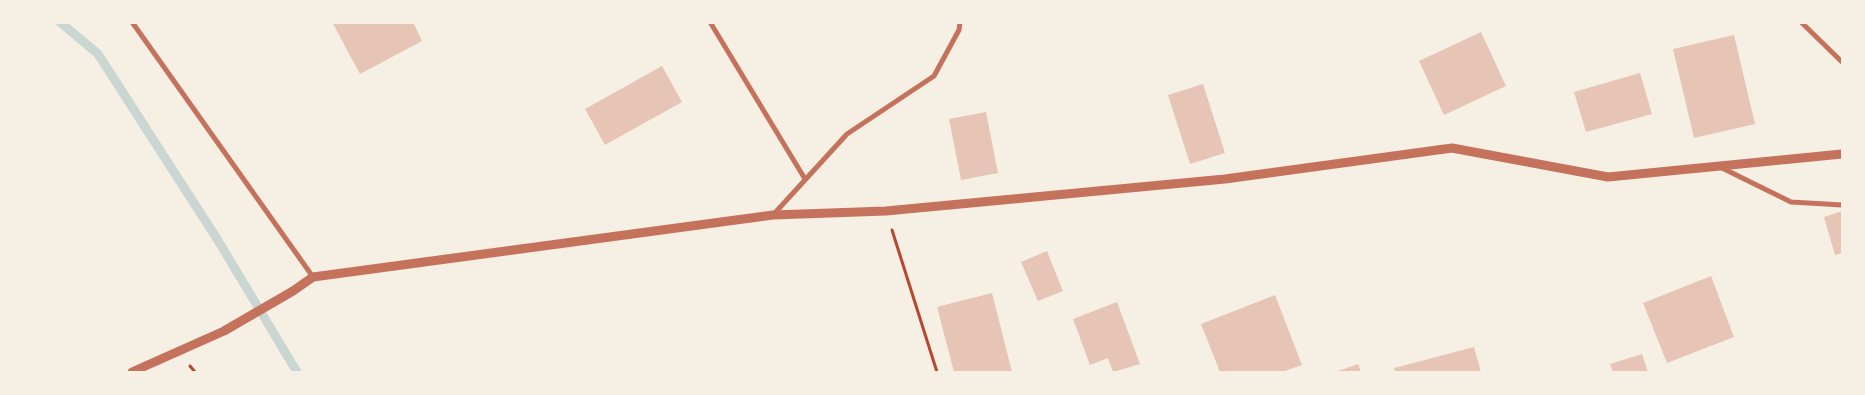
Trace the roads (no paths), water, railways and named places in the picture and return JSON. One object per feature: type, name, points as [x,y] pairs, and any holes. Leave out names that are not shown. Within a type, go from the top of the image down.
[{"type":"street","points":[[132,22],[313,277]]},
{"type":"street","points":[[710,22],[805,179]]},
{"type":"street","points":[[773,214],[847,134],[934,76],[959,30],[960,22]]},
{"type":"street","points":[[1801,22],[1842,62]]},
{"type":"street","points":[[132,372],[224,331],[293,291],[313,277],[773,214],[886,211],[1225,179],[1452,148],[1608,176],[1842,154]]},
{"type":"street","points":[[1718,166],[1791,202],[1842,205]]},
{"type":"waterway","points":[[60,22],[98,54],[219,242],[297,372]]}]
